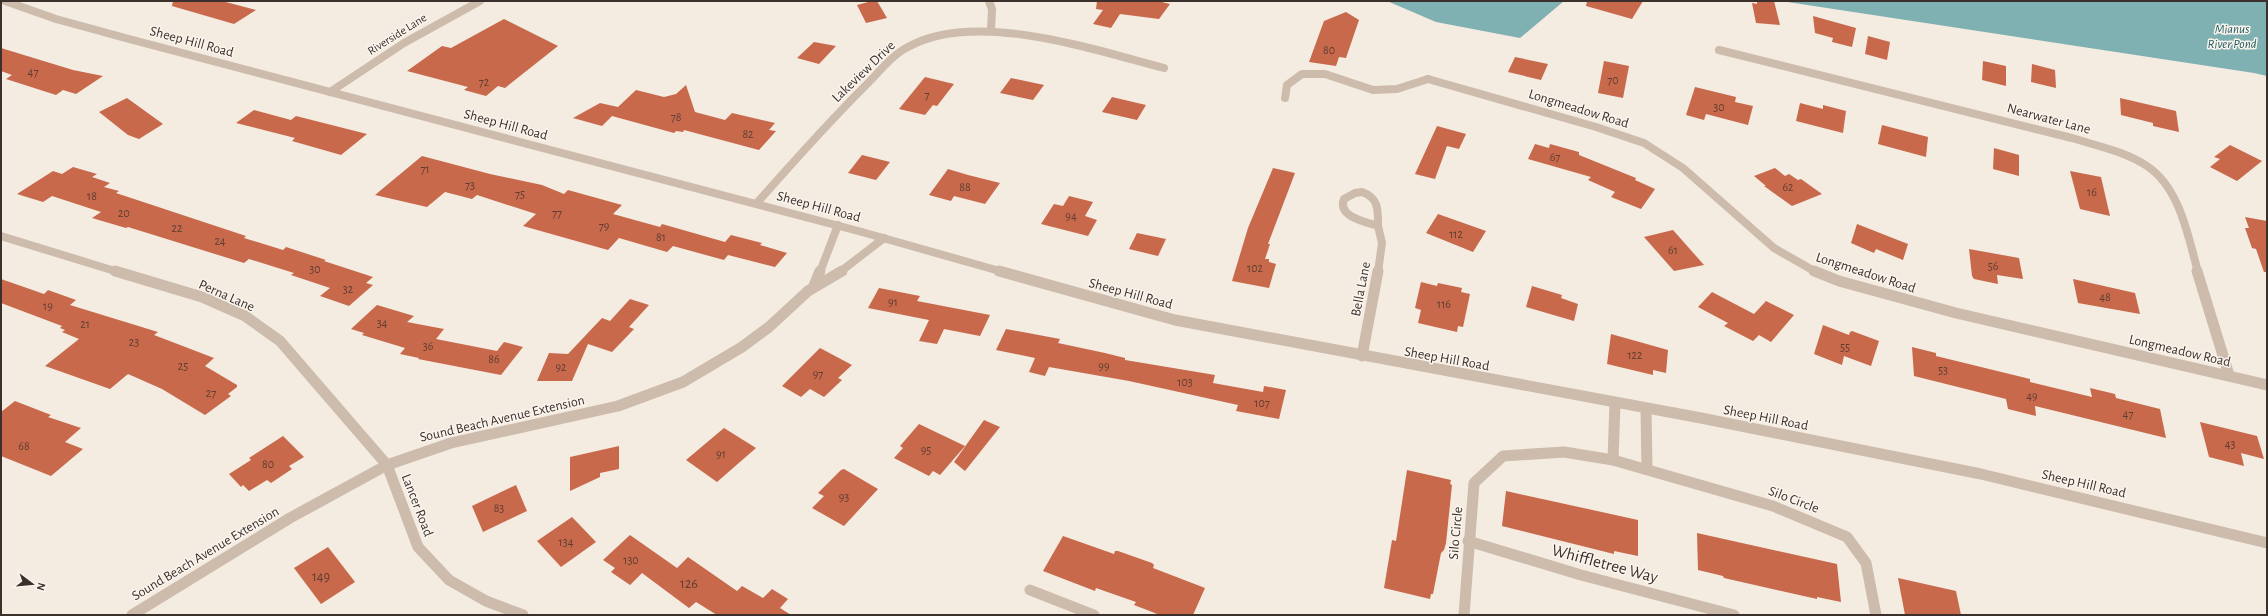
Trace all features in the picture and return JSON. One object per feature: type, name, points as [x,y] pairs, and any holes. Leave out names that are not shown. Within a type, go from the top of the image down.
[{"type":"street","name":"Sheep Hill Road","points":[[5,1],[87,28],[757,203],[1175,320],[1981,474],[2267,543]]},
{"type":"street","name":"Riverside Lane","points":[[330,92],[404,43],[480,1]]},
{"type":"street","points":[[989,1],[992,9],[991,31]]},
{"type":"street","name":"Lakeview Drive","points":[[757,203],[844,105],[901,50],[924,40],[954,33],[991,31],[1044,38],[1164,68]]},
{"type":"street","name":"Nearwater Lane","points":[[1719,50],[2072,138],[2143,162],[2157,173],[2167,185],[2174,200],[2189,242],[2228,375]]},
{"type":"street","name":"Longmeadow Road","points":[[1285,98],[1287,85],[1302,74],[1325,74],[1373,90],[1397,89],[1428,78],[1596,126],[1644,144],[1664,154],[1683,168],[1774,248],[1805,267],[1839,281],[1956,313],[2267,385]]},
{"type":"street","name":"Sound Beach Avenue Extension","points":[[813,288],[838,225]]},
{"type":"street","name":"Bella Lane","points":[[1362,356],[1380,262],[1382,243],[1378,226]]},
{"type":"street","name":"Perna Lane","points":[[1,236],[202,297],[245,316],[280,341],[387,465]]},
{"type":"street","name":"Sound Beach Avenue Extension","points":[[132,615],[314,504],[387,465],[422,451],[463,440],[585,414],[652,395],[714,366],[768,328],[813,288],[846,268],[884,238]]},
{"type":"street","points":[[1613,460],[1615,403]]},
{"type":"street","points":[[1646,409],[1647,470]]},
{"type":"street","name":"Silo Circle","points":[[1464,615],[1468,541],[1474,483],[1503,456],[1564,452],[1613,460],[1773,506],[1847,537],[1866,563],[1876,615]]},
{"type":"street","name":"Lancer Road","points":[[387,465],[418,547],[449,580],[486,601],[523,615]]},
{"type":"street","name":"Whiffletree Way","points":[[1468,541],[1582,575],[1734,615]]},
{"type":"street","points":[[1030,590],[1094,615]]},
{"type":"water","points":[[1387,1],[1564,1],[1520,38],[1436,22]]},
{"type":"water","name":"Mianus River Pond","points":[[1781,1],[2267,1],[2267,76],[2254,73]]},
{"type":"building","points":[[173,1],[222,1],[256,10],[234,24],[172,6]]},
{"type":"building","points":[[877,1],[887,18],[866,23],[857,5]]},
{"type":"building","points":[[1097,1],[1158,1],[1170,4],[1159,19],[1120,14],[1111,28],[1093,24],[1103,10],[1096,9]]},
{"type":"building","points":[[1587,1],[1643,1],[1632,19],[1586,6]]},
{"type":"building","points":[[1757,1],[1774,1],[1780,25],[1756,23],[1752,3],[1757,4]]},
{"type":"building","points":[[1346,12],[1359,20],[1346,58],[1339,57],[1336,66],[1309,62],[1324,21]]},
{"type":"building","points":[[1813,16],[1856,28],[1852,47],[1832,42],[1833,38],[1815,33]]},
{"type":"building","points":[[504,19],[558,46],[505,88],[498,86],[486,96],[464,90],[468,87],[407,71],[442,46],[451,48]]},
{"type":"building","points":[[1868,36],[1890,42],[1887,60],[1865,54]]},
{"type":"building","points":[[814,42],[836,46],[819,64],[797,58]]},
{"type":"building","points":[[1,48],[73,70],[103,76],[76,94],[63,90],[56,95],[6,79],[12,75],[1,71]]},
{"type":"building","points":[[1515,57],[1548,64],[1541,80],[1508,72]]},
{"type":"building","points":[[1604,61],[1629,66],[1623,98],[1598,93]]},
{"type":"building","points":[[1983,61],[2006,66],[2006,86],[1982,80]]},
{"type":"building","points":[[2032,64],[2055,70],[2056,88],[2031,82]]},
{"type":"building","points":[[925,77],[954,84],[937,106],[933,105],[925,115],[899,109]]},
{"type":"building","points":[[1011,78],[1044,85],[1033,100],[1000,93]]},
{"type":"building","points":[[686,85],[695,112],[725,120],[732,113],[775,123],[769,130],[776,131],[759,150],[684,130],[683,132],[676,131],[674,133],[612,116],[602,126],[573,118],[600,103],[618,107],[636,90],[664,97],[676,94]]},
{"type":"building","points":[[1695,87],[1736,97],[1735,102],[1753,106],[1748,125],[1706,114],[1704,120],[1686,115]]},
{"type":"building","points":[[1112,97],[1146,105],[1137,120],[1102,112]]},
{"type":"building","points":[[127,98],[163,124],[139,139],[128,135],[99,112]]},
{"type":"building","points":[[2120,98],[2176,111],[2179,132],[2153,126],[2153,123],[2121,115]]},
{"type":"building","points":[[1800,103],[1823,109],[1823,105],[1846,111],[1843,133],[1796,121]]},
{"type":"building","points":[[254,110],[291,120],[296,116],[367,134],[341,155],[292,141],[295,138],[236,123]]},
{"type":"building","points":[[1882,125],[1928,137],[1926,157],[1878,144]]},
{"type":"building","points":[[1437,126],[1466,134],[1459,149],[1447,146],[1435,179],[1415,174]]},
{"type":"building","points":[[1535,144],[1549,148],[1550,144],[1579,152],[1579,155],[1636,178],[1635,180],[1655,189],[1641,209],[1611,197],[1615,192],[1588,180],[1591,177],[1528,159]]},
{"type":"building","points":[[2230,145],[2262,161],[2237,181],[2210,167],[2220,159],[2214,157]]},
{"type":"building","points":[[1994,148],[2019,155],[2019,176],[1993,169]]},
{"type":"building","points":[[862,155],[890,162],[876,180],[848,173]]},
{"type":"building","points":[[422,156],[490,174],[542,185],[564,194],[568,190],[622,205],[613,214],[660,227],[662,224],[725,242],[731,235],[762,243],[760,245],[787,253],[775,267],[728,255],[724,260],[673,246],[667,252],[619,238],[608,250],[523,226],[536,214],[477,195],[472,199],[445,192],[427,207],[375,195]]},
{"type":"building","points":[[73,167],[97,174],[92,177],[110,183],[104,187],[119,191],[116,193],[246,236],[244,238],[283,250],[286,247],[326,260],[324,261],[373,277],[366,283],[373,285],[349,306],[320,296],[330,288],[291,275],[294,273],[249,259],[244,263],[128,227],[126,228],[92,218],[101,212],[52,196],[43,202],[17,194],[53,171],[62,174]]},
{"type":"building","points":[[1273,168],[1295,173],[1268,244],[1270,244],[1265,259],[1269,259],[1269,262],[1276,264],[1269,288],[1232,281],[1248,228]]},
{"type":"building","points":[[1775,168],[1785,176],[1789,174],[1798,180],[1801,179],[1822,194],[1792,206],[1764,186],[1766,186],[1754,176]]},
{"type":"building","points":[[948,169],[1000,183],[985,204],[954,196],[951,201],[929,195]]},
{"type":"building","points":[[2070,171],[2101,177],[2110,216],[2080,209]]},
{"type":"building","points":[[1069,196],[1093,202],[1085,216],[1097,220],[1088,236],[1041,224],[1054,204],[1063,206]]},
{"type":"building","points":[[1438,214],[1486,231],[1473,252],[1426,233]]},
{"type":"building","points":[[2245,217],[2267,221],[2267,272],[2264,272],[2256,249],[2252,248],[2245,228],[2249,228]]},
{"type":"building","points":[[1857,224],[1908,244],[1903,260],[1876,249],[1874,253],[1851,243]]},
{"type":"building","points":[[1673,230],[1704,265],[1674,271],[1644,237]]},
{"type":"building","points":[[1137,233],[1166,239],[1158,256],[1129,249]]},
{"type":"building","points":[[1969,249],[2019,258],[2023,279],[1997,275],[1998,284],[1974,279],[1972,276]]},
{"type":"building","points":[[1,279],[44,294],[48,290],[76,300],[70,305],[158,332],[154,335],[214,358],[205,366],[237,385],[237,387],[228,394],[231,396],[205,415],[162,389],[128,374],[110,389],[45,366],[79,339],[62,332],[65,330],[60,328],[62,326],[1,303]]},
{"type":"building","points":[[2073,279],[2135,293],[2140,314],[2078,303]]},
{"type":"building","points":[[1421,282],[1437,286],[1438,283],[1462,288],[1461,292],[1470,294],[1463,327],[1458,326],[1457,332],[1418,323],[1421,310],[1415,308]]},
{"type":"building","points":[[1532,286],[1562,295],[1561,298],[1578,304],[1574,321],[1526,307]]},
{"type":"building","points":[[879,288],[920,296],[917,301],[990,315],[980,336],[944,329],[937,344],[919,341],[929,320],[868,308]]},
{"type":"building","points":[[1712,292],[1754,314],[1766,301],[1794,315],[1771,342],[1759,335],[1753,341],[1724,326],[1728,323],[1698,307]]},
{"type":"building","points":[[630,299],[649,305],[629,327],[634,329],[612,352],[588,344],[572,381],[537,381],[549,353],[568,354],[602,318],[610,321]]},
{"type":"building","points":[[377,305],[414,316],[407,322],[444,329],[436,339],[497,351],[504,342],[523,347],[501,375],[418,359],[419,358],[400,354],[405,348],[362,335],[364,333],[351,329]]},
{"type":"building","points":[[1823,325],[1849,335],[1852,331],[1879,341],[1871,366],[1844,356],[1842,365],[1814,354]]},
{"type":"building","points":[[1006,329],[1060,339],[1058,343],[1125,358],[1125,360],[1215,375],[1213,383],[1263,392],[1264,386],[1286,390],[1279,419],[1236,411],[1238,405],[1129,381],[1049,367],[1045,376],[1029,372],[1035,358],[996,350]]},
{"type":"building","points":[[1611,334],[1668,350],[1666,373],[1653,370],[1653,375],[1607,364]]},
{"type":"building","points":[[1912,347],[1936,353],[1936,356],[2030,379],[2030,382],[2092,397],[2090,388],[2115,394],[2116,398],[2160,409],[2166,438],[2035,406],[2036,416],[2008,409],[2006,399],[1914,376]]},
{"type":"building","points":[[820,348],[852,365],[838,378],[842,380],[824,397],[810,389],[801,397],[782,386]]},
{"type":"building","points":[[15,401],[51,415],[48,417],[81,428],[65,442],[83,449],[51,476],[1,456],[1,412]]},
{"type":"building","points":[[984,420],[1000,427],[965,471],[954,462]]},
{"type":"building","points":[[2200,422],[2257,436],[2264,459],[2241,453],[2244,466],[2209,457]]},
{"type":"building","points":[[919,424],[965,446],[940,475],[933,471],[929,476],[894,458],[903,448],[900,446]]},
{"type":"building","points":[[724,428],[756,448],[717,482],[686,460]]},
{"type":"building","points":[[283,436],[304,457],[289,466],[292,469],[271,483],[267,480],[249,491],[243,485],[241,487],[229,474],[251,460],[249,458]]},
{"type":"building","points":[[619,446],[619,469],[600,473],[600,477],[570,491],[570,457]]},
{"type":"building","points":[[844,469],[878,489],[844,526],[812,508],[824,496],[818,493],[841,470]]},
{"type":"building","points":[[1407,470],[1451,480],[1450,484],[1452,485],[1446,543],[1444,550],[1441,553],[1433,594],[1431,594],[1430,599],[1384,588],[1392,540],[1396,541]]},
{"type":"building","points":[[516,485],[527,511],[483,532],[472,506]]},
{"type":"building","points":[[1506,491],[1638,520],[1638,556],[1614,551],[1614,554],[1502,526]]},
{"type":"building","points":[[572,517],[596,542],[561,567],[537,541]]},
{"type":"building","points":[[1697,533],[1837,564],[1841,602],[1817,597],[1817,599],[1724,578],[1723,576],[1698,570]]},
{"type":"building","points":[[630,535],[677,568],[688,557],[737,591],[742,586],[763,598],[772,589],[788,599],[780,608],[791,615],[717,615],[696,602],[689,608],[642,573],[630,585],[611,572],[615,568],[603,560]]},
{"type":"building","points":[[1063,536],[1114,554],[1115,551],[1118,551],[1152,563],[1154,565],[1153,568],[1205,588],[1193,615],[1160,615],[1134,605],[1136,602],[1096,588],[1095,591],[1043,571]]},
{"type":"building","points":[[328,547],[355,582],[321,604],[294,568]]},
{"type":"building","points":[[1898,578],[1956,591],[1961,615],[1905,615]]}]
